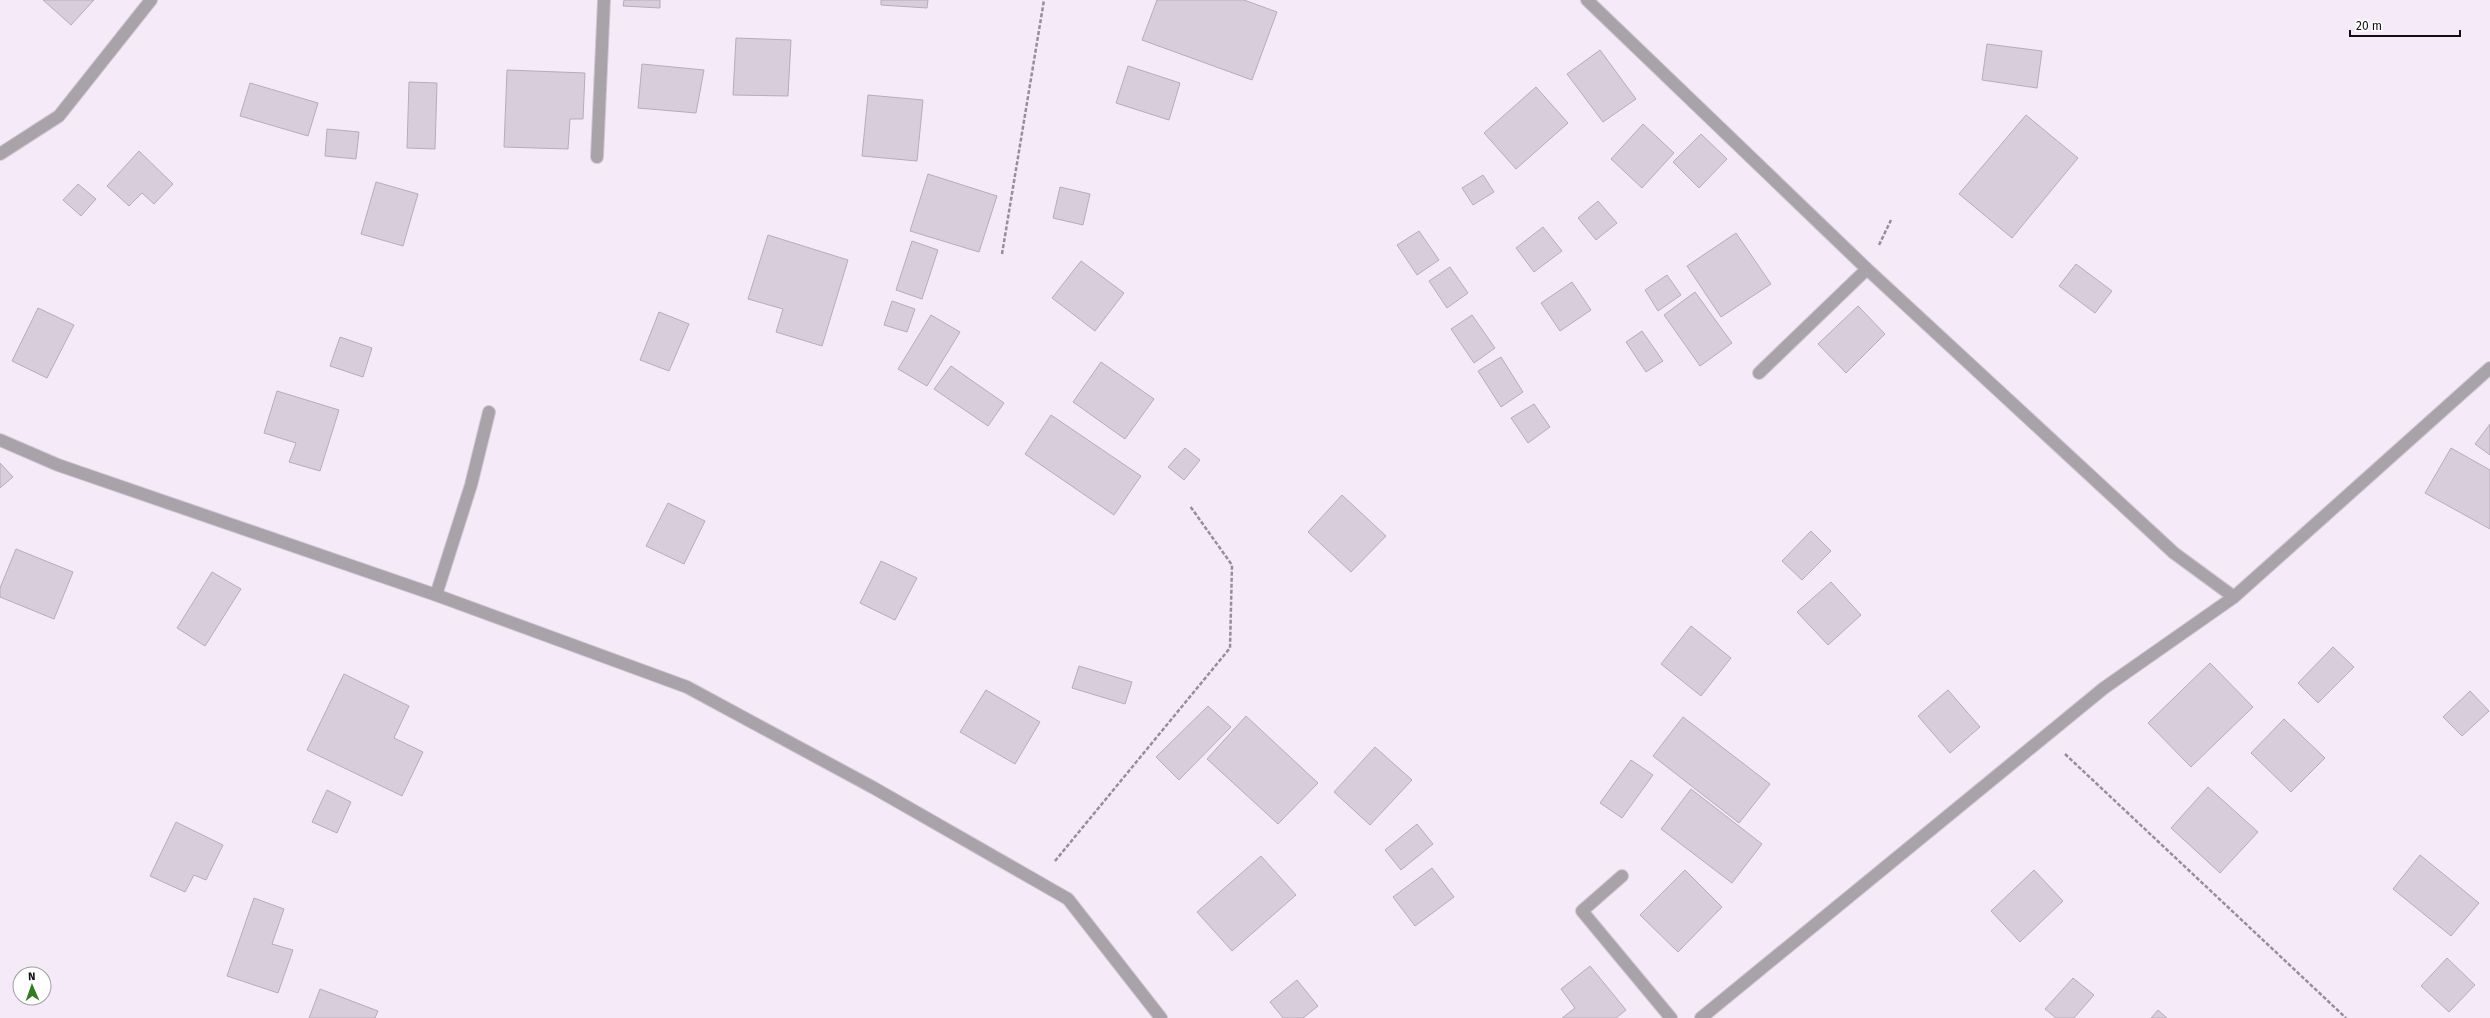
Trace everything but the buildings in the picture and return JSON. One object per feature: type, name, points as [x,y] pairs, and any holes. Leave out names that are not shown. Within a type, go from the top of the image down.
[{"type":"street","points":[[0,154],[59,116],[151,0]]},
{"type":"street","points":[[597,157],[604,0]]},
{"type":"street","points":[[1587,0],[1867,269],[2174,553],[2234,597]]},
{"type":"street","points":[[1759,373],[1867,269]]},
{"type":"street","points":[[1701,1018],[2104,688],[2234,597],[2490,368]]},
{"type":"street","points":[[436,595],[471,484],[489,412]]},
{"type":"street","points":[[0,440],[58,465],[436,595],[687,687],[874,788],[1068,899],[1161,1018]]},
{"type":"street","points":[[1622,876],[1582,911],[1671,1018]]},
{"type":"path","points":[[1002,254],[1044,0]]},
{"type":"path","points":[[1038,882],[1230,648],[1232,565],[1190,506]]},
{"type":"path","points":[[2045,736],[2346,1018]]}]
